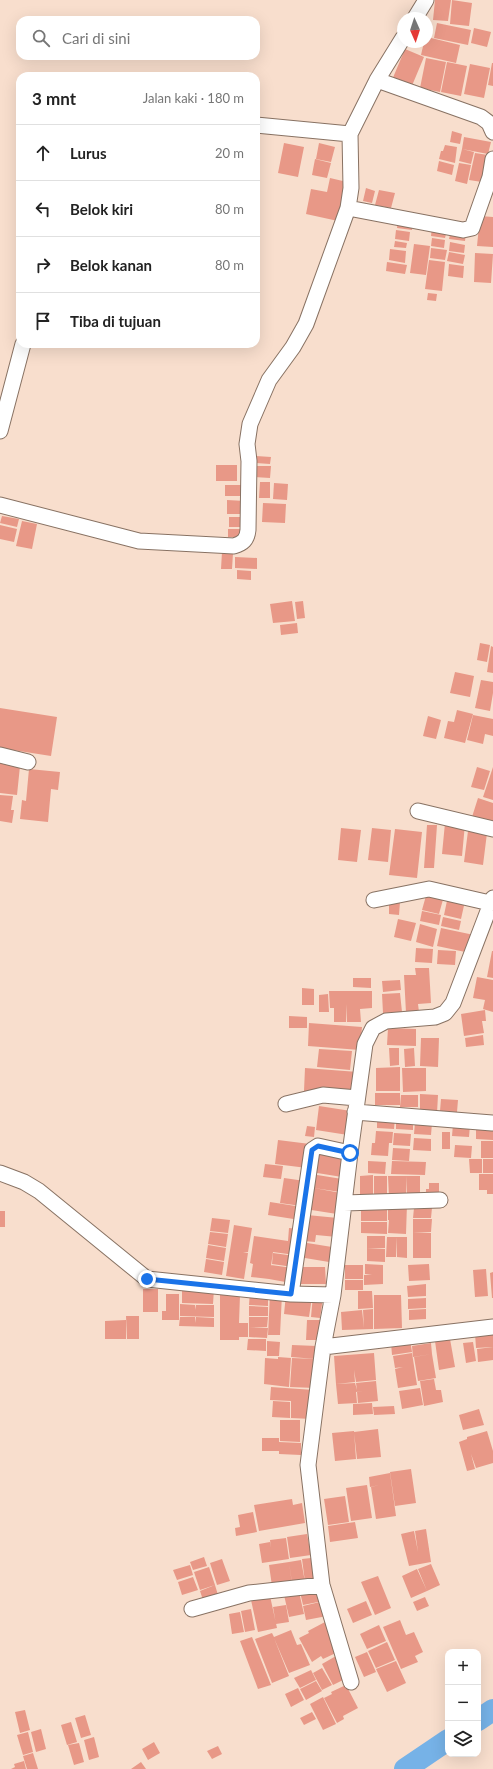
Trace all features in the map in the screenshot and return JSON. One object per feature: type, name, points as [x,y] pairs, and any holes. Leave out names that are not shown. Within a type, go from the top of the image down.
[{"type":"street","points":[[419,12],[426,0]]},
{"type":"street","points":[[0,505],[139,541],[234,546],[241,544],[247,539],[249,461],[247,444],[250,424],[269,380],[293,347],[306,324],[348,208],[351,188],[350,134],[377,80],[397,48]]},
{"type":"street","points":[[377,80],[482,117],[489,123],[493,132]]},
{"type":"street","points":[[260,125],[350,134]]},
{"type":"street","points":[[348,208],[462,230],[472,228],[490,177],[493,159]]},
{"type":"street","points":[[0,431],[22,348]]},
{"type":"street","points":[[0,755],[28,762]]},
{"type":"street","points":[[418,811],[493,829]]},
{"type":"street","points":[[351,1682],[322,1585],[308,1465],[323,1347],[333,1295],[356,1105],[365,1044],[373,1028],[386,1021],[435,1017],[445,1013],[453,1003],[492,901],[429,889],[374,900]]},
{"type":"street","points":[[286,1104],[323,1095],[356,1105],[492,1123]]},
{"type":"street","points":[[291,1294],[312,1150],[318,1146],[350,1153]]},
{"type":"street","points":[[0,1173],[24,1182],[39,1191],[147,1279],[291,1294],[333,1295]]},
{"type":"street","points":[[344,1203],[440,1200]]},
{"type":"street","points":[[323,1347],[493,1327]]},
{"type":"street","points":[[192,1610],[249,1593],[322,1585]]},
{"type":"building","points":[[435,0],[451,0],[448,21],[433,20]]},
{"type":"building","points":[[452,0],[472,3],[469,26],[450,24]]},
{"type":"building","points":[[437,23],[471,30],[468,45],[434,38]]},
{"type":"building","points":[[474,28],[491,32],[487,47],[471,43]]},
{"type":"building","points":[[433,38],[460,45],[456,63],[421,55],[423,48],[433,48]]},
{"type":"building","points":[[405,49],[424,57],[411,88],[392,80]]},
{"type":"building","points":[[426,58],[446,62],[440,92],[420,88]]},
{"type":"building","points":[[447,62],[467,66],[461,96],[441,92]]},
{"type":"building","points":[[493,63],[493,86],[488,85]]},
{"type":"building","points":[[470,64],[490,68],[484,98],[464,94]]},
{"type":"building","points":[[452,131],[462,134],[460,144],[450,142]]},
{"type":"building","points":[[464,137],[491,142],[488,154],[462,149]]},
{"type":"building","points":[[284,143],[304,147],[298,177],[278,173]]},
{"type":"building","points":[[319,143],[335,147],[331,162],[316,159]]},
{"type":"building","points":[[445,145],[457,147],[455,163],[439,159],[441,151],[443,151]]},
{"type":"building","points":[[462,149],[474,152],[471,164],[459,161]]},
{"type":"building","points":[[475,153],[488,155],[482,182],[469,180]]},
{"type":"building","points":[[315,159],[331,163],[327,178],[312,175]]},
{"type":"building","points":[[439,161],[454,165],[452,175],[437,171]]},
{"type":"building","points":[[459,163],[471,165],[467,184],[455,181]]},
{"type":"building","points":[[330,178],[347,182],[338,221],[306,214],[311,189],[327,192]]},
{"type":"building","points":[[366,188],[375,191],[372,203],[363,201]]},
{"type":"building","points":[[379,190],[395,193],[391,208],[375,205]]},
{"type":"building","points":[[480,216],[493,217],[493,247],[477,246]]},
{"type":"building","points":[[398,220],[413,223],[412,230],[397,228]]},
{"type":"building","points":[[432,227],[447,230],[445,238],[431,236]]},
{"type":"building","points":[[396,230],[410,232],[409,241],[395,239]]},
{"type":"building","points":[[451,230],[466,233],[465,241],[449,239]]},
{"type":"building","points":[[432,238],[445,240],[444,248],[431,246]]},
{"type":"building","points":[[395,241],[407,243],[406,248],[394,247]]},
{"type":"building","points":[[450,242],[465,245],[464,253],[449,251]]},
{"type":"building","points":[[414,244],[430,246],[426,275],[410,273]]},
{"type":"building","points":[[431,248],[447,250],[445,260],[430,258]]},
{"type":"building","points":[[390,249],[406,251],[405,263],[389,260]]},
{"type":"building","points":[[449,252],[465,255],[463,264],[447,261]]},
{"type":"building","points":[[475,253],[493,254],[491,283],[474,282]]},
{"type":"building","points":[[429,260],[445,262],[442,291],[425,289]]},
{"type":"building","points":[[387,262],[407,265],[405,274],[386,271]]},
{"type":"building","points":[[449,264],[464,266],[463,278],[448,276]]},
{"type":"building","points":[[428,293],[437,294],[436,301],[427,300]]},
{"type":"building","points":[[256,456],[271,457],[270,464],[256,463]]},
{"type":"building","points":[[216,465],[237,465],[237,481],[216,481]]},
{"type":"building","points":[[255,466],[271,466],[270,478],[254,477]]},
{"type":"building","points":[[260,482],[270,482],[270,498],[259,498]]},
{"type":"building","points":[[274,483],[288,484],[287,500],[273,499]]},
{"type":"building","points":[[225,485],[243,485],[243,496],[225,496]]},
{"type":"building","points":[[227,500],[245,501],[245,514],[227,514]]},
{"type":"building","points":[[263,503],[286,504],[285,523],[262,522]]},
{"type":"building","points":[[2,516],[19,519],[17,527],[0,523]]},
{"type":"building","points":[[229,517],[244,517],[244,527],[229,527]]},
{"type":"building","points":[[22,521],[37,524],[32,549],[16,546]]},
{"type":"building","points":[[0,525],[17,529],[14,542],[0,539]]},
{"type":"building","points":[[228,529],[242,529],[242,537],[228,537]]},
{"type":"building","points":[[222,552],[233,553],[232,569],[221,569]]},
{"type":"building","points":[[235,557],[257,558],[257,569],[235,568]]},
{"type":"building","points":[[237,570],[251,571],[251,580],[237,579]]},
{"type":"building","points":[[292,601],[295,621],[273,623],[270,604]]},
{"type":"building","points":[[303,601],[305,618],[297,619],[295,602]]},
{"type":"building","points":[[297,623],[298,633],[281,635],[280,625]]},
{"type":"building","points":[[480,643],[490,645],[487,662],[477,660]]},
{"type":"building","points":[[491,646],[493,647],[493,673],[487,672]]},
{"type":"building","points":[[455,672],[474,676],[470,697],[450,693]]},
{"type":"building","points":[[481,680],[493,682],[490,711],[475,708]]},
{"type":"building","points":[[0,708],[57,717],[51,756],[0,748]]},
{"type":"building","points":[[457,710],[473,714],[465,743],[444,738],[448,721],[454,722]]},
{"type":"building","points":[[473,715],[493,719],[493,736],[485,734],[483,744],[467,740]]},
{"type":"building","points":[[428,716],[441,720],[436,739],[423,736]]},
{"type":"building","points":[[0,763],[20,766],[17,795],[0,793]]},
{"type":"building","points":[[477,767],[490,771],[484,790],[471,787]]},
{"type":"building","points":[[493,767],[493,800],[483,797]]},
{"type":"building","points":[[29,769],[60,772],[58,790],[51,789],[48,822],[20,819],[22,800],[26,801]]},
{"type":"building","points":[[0,795],[13,796],[11,810],[14,810],[12,823],[0,821]]},
{"type":"building","points":[[478,798],[493,803],[493,823],[472,817]]},
{"type":"building","points":[[445,823],[465,824],[462,856],[442,854]]},
{"type":"building","points":[[427,825],[437,825],[434,868],[424,868]]},
{"type":"building","points":[[341,828],[361,830],[357,862],[338,860]]},
{"type":"building","points":[[372,828],[391,830],[388,862],[368,860]]},
{"type":"building","points":[[395,829],[422,832],[417,878],[389,875]]},
{"type":"building","points":[[468,831],[487,833],[483,865],[464,862]]},
{"type":"building","points":[[427,892],[444,896],[439,914],[422,910]]},
{"type":"building","points":[[448,896],[465,901],[461,919],[444,915]]},
{"type":"building","points":[[389,901],[400,902],[399,915],[389,914]]},
{"type":"building","points":[[422,911],[441,915],[439,925],[420,921]]},
{"type":"building","points":[[443,917],[461,921],[459,930],[441,926]]},
{"type":"building","points":[[398,919],[416,923],[411,941],[394,937]]},
{"type":"building","points":[[420,924],[437,929],[433,947],[416,942]]},
{"type":"building","points":[[441,928],[474,935],[470,953],[437,946]]},
{"type":"building","points":[[416,948],[433,949],[432,963],[415,962]]},
{"type":"building","points":[[438,950],[456,951],[455,965],[437,964]]},
{"type":"building","points":[[493,951],[493,978],[487,977]]},
{"type":"building","points":[[415,968],[429,968],[431,1003],[418,1004],[419,1012],[406,1013],[404,975],[416,975]]},
{"type":"building","points":[[477,977],[493,980],[493,1012],[483,1009],[485,1000],[473,998]]},
{"type":"building","points":[[353,978],[371,978],[371,988],[353,987]]},
{"type":"building","points":[[400,980],[401,990],[383,992],[382,981]]},
{"type":"building","points":[[302,988],[314,989],[314,1005],[302,1005]]},
{"type":"building","points":[[329,991],[372,991],[372,1008],[360,1009],[361,1022],[347,1022],[346,1004],[346,1022],[334,1022],[334,1008],[330,1008]]},
{"type":"building","points":[[400,993],[402,1012],[383,1013],[382,994]]},
{"type":"building","points":[[328,994],[329,1012],[319,1012],[319,995]]},
{"type":"building","points":[[485,1010],[486,1021],[482,1021],[484,1033],[464,1036],[461,1014]]},
{"type":"building","points":[[289,1016],[307,1017],[307,1028],[289,1028]]},
{"type":"building","points":[[309,1023],[362,1027],[360,1050],[308,1046]]},
{"type":"building","points":[[388,1028],[416,1029],[416,1046],[387,1045]]},
{"type":"building","points":[[483,1035],[484,1045],[466,1047],[465,1038]]},
{"type":"building","points":[[421,1038],[439,1038],[438,1067],[420,1066]]},
{"type":"building","points":[[389,1048],[399,1048],[399,1065],[390,1066]]},
{"type":"building","points":[[414,1048],[415,1066],[405,1067],[404,1049]]},
{"type":"building","points":[[319,1049],[352,1051],[350,1070],[317,1067]]},
{"type":"building","points":[[400,1067],[400,1091],[376,1091],[376,1068]]},
{"type":"building","points":[[305,1068],[358,1072],[356,1095],[304,1091]]},
{"type":"building","points":[[402,1068],[426,1068],[426,1091],[403,1092]]},
{"type":"building","points":[[375,1093],[400,1093],[400,1105],[375,1105]]},
{"type":"building","points":[[420,1094],[438,1095],[437,1113],[420,1113]]},
{"type":"building","points":[[401,1095],[418,1095],[418,1107],[400,1107]]},
{"type":"building","points":[[441,1099],[458,1100],[457,1112],[440,1111]]},
{"type":"building","points":[[319,1106],[351,1111],[348,1135],[316,1130]]},
{"type":"building","points":[[377,1116],[395,1117],[394,1129],[377,1128]]},
{"type":"building","points":[[396,1117],[413,1118],[413,1130],[396,1129]]},
{"type":"building","points":[[415,1122],[432,1123],[431,1135],[414,1134]]},
{"type":"building","points":[[453,1124],[470,1125],[469,1137],[452,1136]]},
{"type":"building","points":[[307,1126],[315,1127],[314,1137],[305,1136]]},
{"type":"building","points":[[476,1127],[493,1128],[493,1140],[476,1139]]},
{"type":"building","points":[[376,1131],[393,1132],[392,1143],[389,1143],[388,1156],[371,1155],[372,1143],[375,1143]]},
{"type":"building","points":[[442,1132],[450,1132],[450,1149],[442,1149]]},
{"type":"building","points":[[394,1133],[411,1134],[410,1146],[393,1145]]},
{"type":"building","points":[[414,1138],[431,1139],[431,1151],[413,1150]]},
{"type":"building","points":[[278,1140],[310,1144],[307,1168],[275,1164]]},
{"type":"building","points":[[481,1141],[493,1141],[493,1158],[481,1158]]},
{"type":"building","points":[[455,1145],[472,1146],[471,1158],[454,1157]]},
{"type":"building","points":[[393,1148],[410,1149],[409,1161],[392,1160]]},
{"type":"building","points":[[314,1149],[346,1153],[342,1177],[311,1172]]},
{"type":"building","points":[[469,1159],[482,1159],[482,1173],[470,1173]]},
{"type":"building","points":[[483,1159],[493,1159],[493,1173],[483,1173]]},
{"type":"building","points":[[368,1161],[386,1162],[385,1174],[368,1173]]},
{"type":"building","points":[[392,1161],[426,1162],[425,1175],[391,1174]]},
{"type":"building","points":[[265,1164],[283,1166],[281,1179],[263,1177]]},
{"type":"building","points":[[311,1174],[342,1179],[340,1192],[314,1188],[341,1193],[337,1214],[305,1209]]},
{"type":"building","points":[[479,1174],[493,1174],[493,1194],[487,1194],[487,1190],[479,1190]]},
{"type":"building","points":[[373,1175],[373,1196],[360,1196],[360,1176]]},
{"type":"building","points":[[374,1176],[387,1176],[387,1196],[374,1196]]},
{"type":"building","points":[[388,1176],[406,1176],[406,1197],[389,1197]]},
{"type":"building","points":[[406,1176],[420,1176],[420,1197],[407,1197]]},
{"type":"building","points":[[284,1178],[305,1181],[301,1206],[280,1203]]},
{"type":"building","points":[[429,1183],[439,1183],[439,1197],[426,1197],[426,1189],[429,1189]]},
{"type":"building","points":[[270,1202],[302,1207],[300,1220],[268,1215]]},
{"type":"building","points":[[388,1203],[407,1204],[406,1234],[388,1233]]},
{"type":"building","points":[[361,1204],[387,1204],[387,1221],[361,1221]]},
{"type":"building","points":[[414,1208],[432,1208],[431,1218],[413,1218]]},
{"type":"building","points":[[0,1211],[5,1211],[5,1227],[0,1227]]},
{"type":"building","points":[[307,1215],[338,1218],[337,1237],[316,1235],[315,1242],[304,1241]]},
{"type":"building","points":[[212,1218],[230,1220],[228,1233],[210,1231]]},
{"type":"building","points":[[413,1219],[432,1219],[431,1232],[413,1232]]},
{"type":"building","points":[[361,1222],[387,1222],[387,1234],[361,1233]]},
{"type":"building","points":[[234,1225],[252,1228],[248,1252],[243,1252],[248,1253],[244,1279],[226,1276]]},
{"type":"building","points":[[289,1228],[299,1229],[295,1255],[273,1252],[269,1279],[251,1277],[253,1264],[250,1263],[254,1236],[288,1241]]},
{"type":"building","points":[[210,1232],[228,1234],[226,1247],[208,1244]]},
{"type":"building","points":[[413,1232],[431,1233],[431,1258],[413,1258]]},
{"type":"building","points":[[367,1236],[385,1236],[385,1248],[367,1248]]},
{"type":"building","points":[[387,1237],[397,1237],[396,1257],[386,1257]]},
{"type":"building","points":[[397,1237],[407,1237],[407,1258],[397,1257]]},
{"type":"building","points":[[301,1242],[332,1247],[329,1262],[299,1257]]},
{"type":"building","points":[[208,1245],[226,1248],[224,1261],[206,1258]]},
{"type":"building","points":[[367,1248],[385,1249],[385,1262],[367,1261]]},
{"type":"building","points":[[273,1253],[295,1256],[293,1267],[272,1264]]},
{"type":"building","points":[[206,1259],[224,1262],[222,1275],[204,1272]]},
{"type":"building","points":[[365,1264],[383,1265],[383,1284],[364,1285],[364,1275],[372,1275],[365,1274]]},
{"type":"building","points":[[429,1264],[430,1280],[409,1281],[408,1265]]},
{"type":"building","points":[[271,1265],[293,1268],[291,1283],[269,1279]]},
{"type":"building","points":[[345,1265],[363,1265],[363,1279],[345,1279]]},
{"type":"building","points":[[297,1267],[325,1267],[326,1284],[297,1284]]},
{"type":"building","points":[[486,1269],[488,1296],[475,1297],[473,1270]]},
{"type":"building","points":[[493,1272],[493,1298],[492,1298],[490,1273]]},
{"type":"building","points":[[345,1280],[363,1280],[363,1290],[345,1290]]},
{"type":"building","points":[[426,1284],[426,1296],[408,1297],[407,1286]]},
{"type":"building","points":[[143,1289],[158,1289],[158,1312],[143,1312]]},
{"type":"building","points":[[182,1289],[214,1289],[213,1304],[182,1303]]},
{"type":"building","points":[[250,1291],[268,1292],[268,1306],[249,1305]]},
{"type":"building","points":[[358,1291],[372,1291],[373,1308],[358,1309]]},
{"type":"building","points":[[166,1294],[179,1294],[179,1320],[162,1320],[162,1311],[166,1311]]},
{"type":"building","points":[[220,1294],[240,1295],[239,1323],[248,1323],[248,1337],[239,1337],[239,1340],[220,1340]]},
{"type":"building","points":[[270,1294],[282,1294],[280,1335],[268,1335]]},
{"type":"building","points":[[286,1294],[312,1297],[309,1317],[284,1314]]},
{"type":"building","points":[[313,1295],[323,1297],[320,1318],[311,1317]]},
{"type":"building","points":[[374,1295],[401,1295],[402,1328],[374,1329]]},
{"type":"building","points":[[426,1298],[426,1308],[408,1309],[408,1299]]},
{"type":"building","points":[[180,1304],[195,1305],[195,1310],[196,1305],[214,1305],[214,1317],[180,1316]]},
{"type":"building","points":[[249,1306],[268,1307],[268,1316],[249,1316]]},
{"type":"building","points":[[373,1309],[373,1329],[342,1330],[341,1312],[362,1310],[364,1328],[363,1310]]},
{"type":"building","points":[[426,1309],[426,1319],[409,1320],[409,1310]]},
{"type":"building","points":[[126,1316],[139,1316],[139,1339],[127,1339]]},
{"type":"building","points":[[180,1317],[195,1317],[195,1323],[196,1317],[214,1318],[214,1327],[179,1326]]},
{"type":"building","points":[[249,1317],[268,1317],[267,1327],[249,1327]]},
{"type":"building","points":[[126,1320],[126,1339],[105,1339],[105,1321]]},
{"type":"building","points":[[307,1320],[320,1320],[319,1340],[306,1340]]},
{"type":"building","points":[[249,1327],[268,1328],[267,1338],[249,1337]]},
{"type":"building","points":[[493,1331],[493,1347],[476,1348],[475,1333]]},
{"type":"building","points":[[248,1339],[266,1339],[266,1351],[247,1350]]},
{"type":"building","points":[[450,1339],[455,1367],[439,1370],[435,1341]]},
{"type":"building","points":[[410,1340],[412,1352],[392,1355],[391,1343]]},
{"type":"building","points":[[267,1341],[280,1342],[279,1356],[267,1356]]},
{"type":"building","points":[[473,1342],[476,1361],[466,1363],[463,1343]]},
{"type":"building","points":[[431,1343],[432,1354],[413,1357],[412,1346]]},
{"type":"building","points":[[292,1345],[317,1346],[316,1359],[291,1357]]},
{"type":"building","points":[[493,1347],[493,1360],[478,1362],[477,1349]]},
{"type":"building","points":[[374,1353],[376,1380],[356,1382],[354,1370],[355,1382],[336,1384],[334,1356]]},
{"type":"building","points":[[412,1353],[417,1385],[398,1388],[395,1369],[403,1367],[395,1368],[393,1356]]},
{"type":"building","points":[[432,1354],[436,1378],[418,1381],[414,1357]]},
{"type":"building","points":[[278,1357],[291,1358],[289,1387],[264,1384],[265,1358],[278,1359]]},
{"type":"building","points":[[292,1358],[316,1359],[315,1388],[290,1387]]},
{"type":"building","points":[[434,1379],[436,1390],[441,1390],[443,1402],[424,1406],[420,1381]]},
{"type":"building","points":[[376,1381],[378,1401],[358,1403],[357,1392],[364,1391],[356,1392],[357,1403],[338,1404],[336,1384],[355,1383],[357,1390],[356,1383]]},
{"type":"building","points":[[271,1387],[314,1390],[312,1419],[291,1418],[291,1401],[270,1400]]},
{"type":"building","points":[[420,1388],[423,1405],[402,1409],[399,1391]]},
{"type":"building","points":[[273,1401],[290,1402],[290,1418],[272,1417]]},
{"type":"building","points":[[372,1403],[373,1414],[353,1415],[353,1404]]},
{"type":"building","points":[[394,1406],[395,1414],[374,1415],[373,1407]]},
{"type":"building","points":[[479,1409],[484,1425],[463,1430],[459,1415]]},
{"type":"building","points":[[280,1420],[300,1420],[300,1442],[280,1441]]},
{"type":"building","points":[[378,1429],[381,1457],[357,1459],[354,1432]]},
{"type":"building","points":[[354,1431],[356,1459],[335,1461],[332,1433]]},
{"type":"building","points":[[487,1431],[493,1451],[493,1463],[476,1468],[471,1454],[475,1469],[467,1471],[459,1442],[467,1439],[467,1437]]},
{"type":"building","points":[[262,1438],[279,1438],[279,1442],[301,1443],[301,1455],[279,1454],[279,1451],[262,1451]]},
{"type":"building","points":[[411,1469],[416,1503],[395,1506],[390,1472]]},
{"type":"building","points":[[390,1473],[396,1516],[376,1519],[371,1487],[379,1485],[370,1487],[369,1477]]},
{"type":"building","points":[[367,1485],[372,1518],[351,1521],[346,1488]]},
{"type":"building","points":[[345,1496],[349,1522],[328,1525],[324,1499]]},
{"type":"building","points":[[292,1499],[293,1505],[302,1503],[305,1523],[259,1531],[254,1505]]},
{"type":"building","points":[[253,1512],[257,1532],[236,1536],[235,1528],[240,1527],[238,1515]]},
{"type":"building","points":[[355,1522],[358,1538],[330,1542],[328,1526]]},
{"type":"building","points":[[426,1529],[431,1562],[409,1566],[401,1534],[414,1531],[418,1552],[415,1531]]},
{"type":"building","points":[[307,1534],[311,1555],[290,1558],[287,1537]]},
{"type":"building","points":[[286,1538],[289,1559],[262,1563],[259,1544],[270,1542],[271,1548],[270,1540]]},
{"type":"building","points":[[204,1557],[207,1566],[193,1570],[190,1562]]},
{"type":"building","points":[[311,1558],[315,1580],[305,1582],[302,1559]]},
{"type":"building","points":[[222,1559],[230,1581],[217,1585],[210,1563]]},
{"type":"building","points":[[301,1560],[305,1582],[292,1583],[289,1562]]},
{"type":"building","points":[[289,1562],[292,1584],[272,1586],[269,1565]]},
{"type":"building","points":[[431,1564],[440,1585],[427,1591],[418,1569]]},
{"type":"building","points":[[190,1565],[193,1575],[177,1580],[173,1570]]},
{"type":"building","points":[[209,1567],[215,1585],[200,1590],[194,1572]]},
{"type":"building","points":[[417,1569],[427,1591],[411,1598],[402,1576]]},
{"type":"building","points":[[378,1576],[391,1608],[375,1615],[361,1582]]},
{"type":"building","points":[[193,1577],[198,1590],[182,1595],[178,1582]]},
{"type":"building","points":[[215,1585],[218,1595],[203,1600],[200,1591]]},
{"type":"building","points":[[321,1587],[323,1601],[303,1605],[300,1592]]},
{"type":"building","points":[[299,1592],[304,1614],[289,1617],[284,1595]]},
{"type":"building","points":[[270,1596],[277,1628],[258,1632],[251,1600]]},
{"type":"building","points":[[425,1597],[429,1606],[417,1611],[413,1602]]},
{"type":"building","points":[[324,1601],[327,1616],[306,1620],[303,1606]]},
{"type":"building","points":[[366,1601],[372,1615],[353,1623],[347,1609]]},
{"type":"building","points":[[286,1605],[289,1622],[276,1624],[273,1607]]},
{"type":"building","points":[[251,1609],[255,1630],[245,1632],[241,1611]]},
{"type":"building","points":[[240,1612],[244,1632],[232,1634],[229,1614]]},
{"type":"building","points":[[400,1620],[406,1635],[414,1632],[423,1652],[415,1656],[418,1662],[401,1669],[383,1627]]},
{"type":"building","points":[[325,1622],[338,1652],[323,1659],[321,1656],[312,1662],[299,1638],[309,1633],[308,1631]]},
{"type":"building","points":[[379,1625],[386,1641],[367,1649],[360,1634]]},
{"type":"building","points":[[291,1630],[297,1645],[301,1644],[310,1665],[289,1673],[274,1638],[289,1676],[272,1683],[255,1639],[272,1633],[274,1637]]},
{"type":"building","points":[[252,1637],[271,1685],[258,1689],[240,1641]]},
{"type":"building","points":[[387,1642],[395,1660],[376,1668],[368,1651]]},
{"type":"building","points":[[367,1652],[376,1672],[364,1677],[355,1657]]},
{"type":"building","points":[[336,1656],[347,1678],[333,1685],[322,1664]]},
{"type":"building","points":[[396,1661],[406,1683],[387,1692],[376,1669]]},
{"type":"building","points":[[322,1668],[332,1685],[322,1690],[313,1673]]},
{"type":"building","points":[[311,1670],[316,1680],[300,1688],[294,1678]]},
{"type":"building","points":[[316,1681],[322,1691],[306,1700],[300,1689]]},
{"type":"building","points":[[346,1685],[358,1708],[343,1716],[344,1719],[337,1723],[324,1698],[332,1694],[331,1692]]},
{"type":"building","points":[[298,1688],[304,1700],[291,1707],[285,1694]]},
{"type":"building","points":[[323,1697],[336,1724],[323,1730],[310,1704]]},
{"type":"building","points":[[25,1710],[30,1730],[20,1733],[15,1712]]},
{"type":"building","points":[[312,1712],[316,1719],[304,1725],[300,1718]]},
{"type":"building","points":[[85,1715],[91,1735],[81,1738],[75,1718]]},
{"type":"building","points":[[71,1722],[77,1742],[67,1745],[61,1725]]},
{"type":"building","points":[[41,1729],[46,1749],[36,1752],[31,1732]]},
{"type":"building","points":[[28,1732],[33,1752],[23,1755],[17,1735]]},
{"type":"building","points":[[94,1737],[99,1757],[89,1760],[84,1740]]},
{"type":"building","points":[[154,1742],[160,1753],[148,1760],[142,1749]]},
{"type":"building","points":[[79,1743],[84,1762],[74,1765],[68,1745]]},
{"type":"building","points":[[218,1746],[222,1754],[212,1759],[207,1751]]},
{"type":"building","points":[[33,1753],[38,1769],[27,1769],[23,1756]]},
{"type":"building","points":[[24,1761],[26,1769],[11,1769],[15,1767],[14,1764]]},
{"type":"building","points":[[141,1762],[146,1769],[131,1769]]},
{"type":"waterway","points":[[481,1718],[493,1710]]},
{"type":"waterway","points":[[405,1769],[445,1742]]},
{"type":"route","points":[[147,1279],[291,1294],[312,1150],[318,1146],[350,1153]]}]
